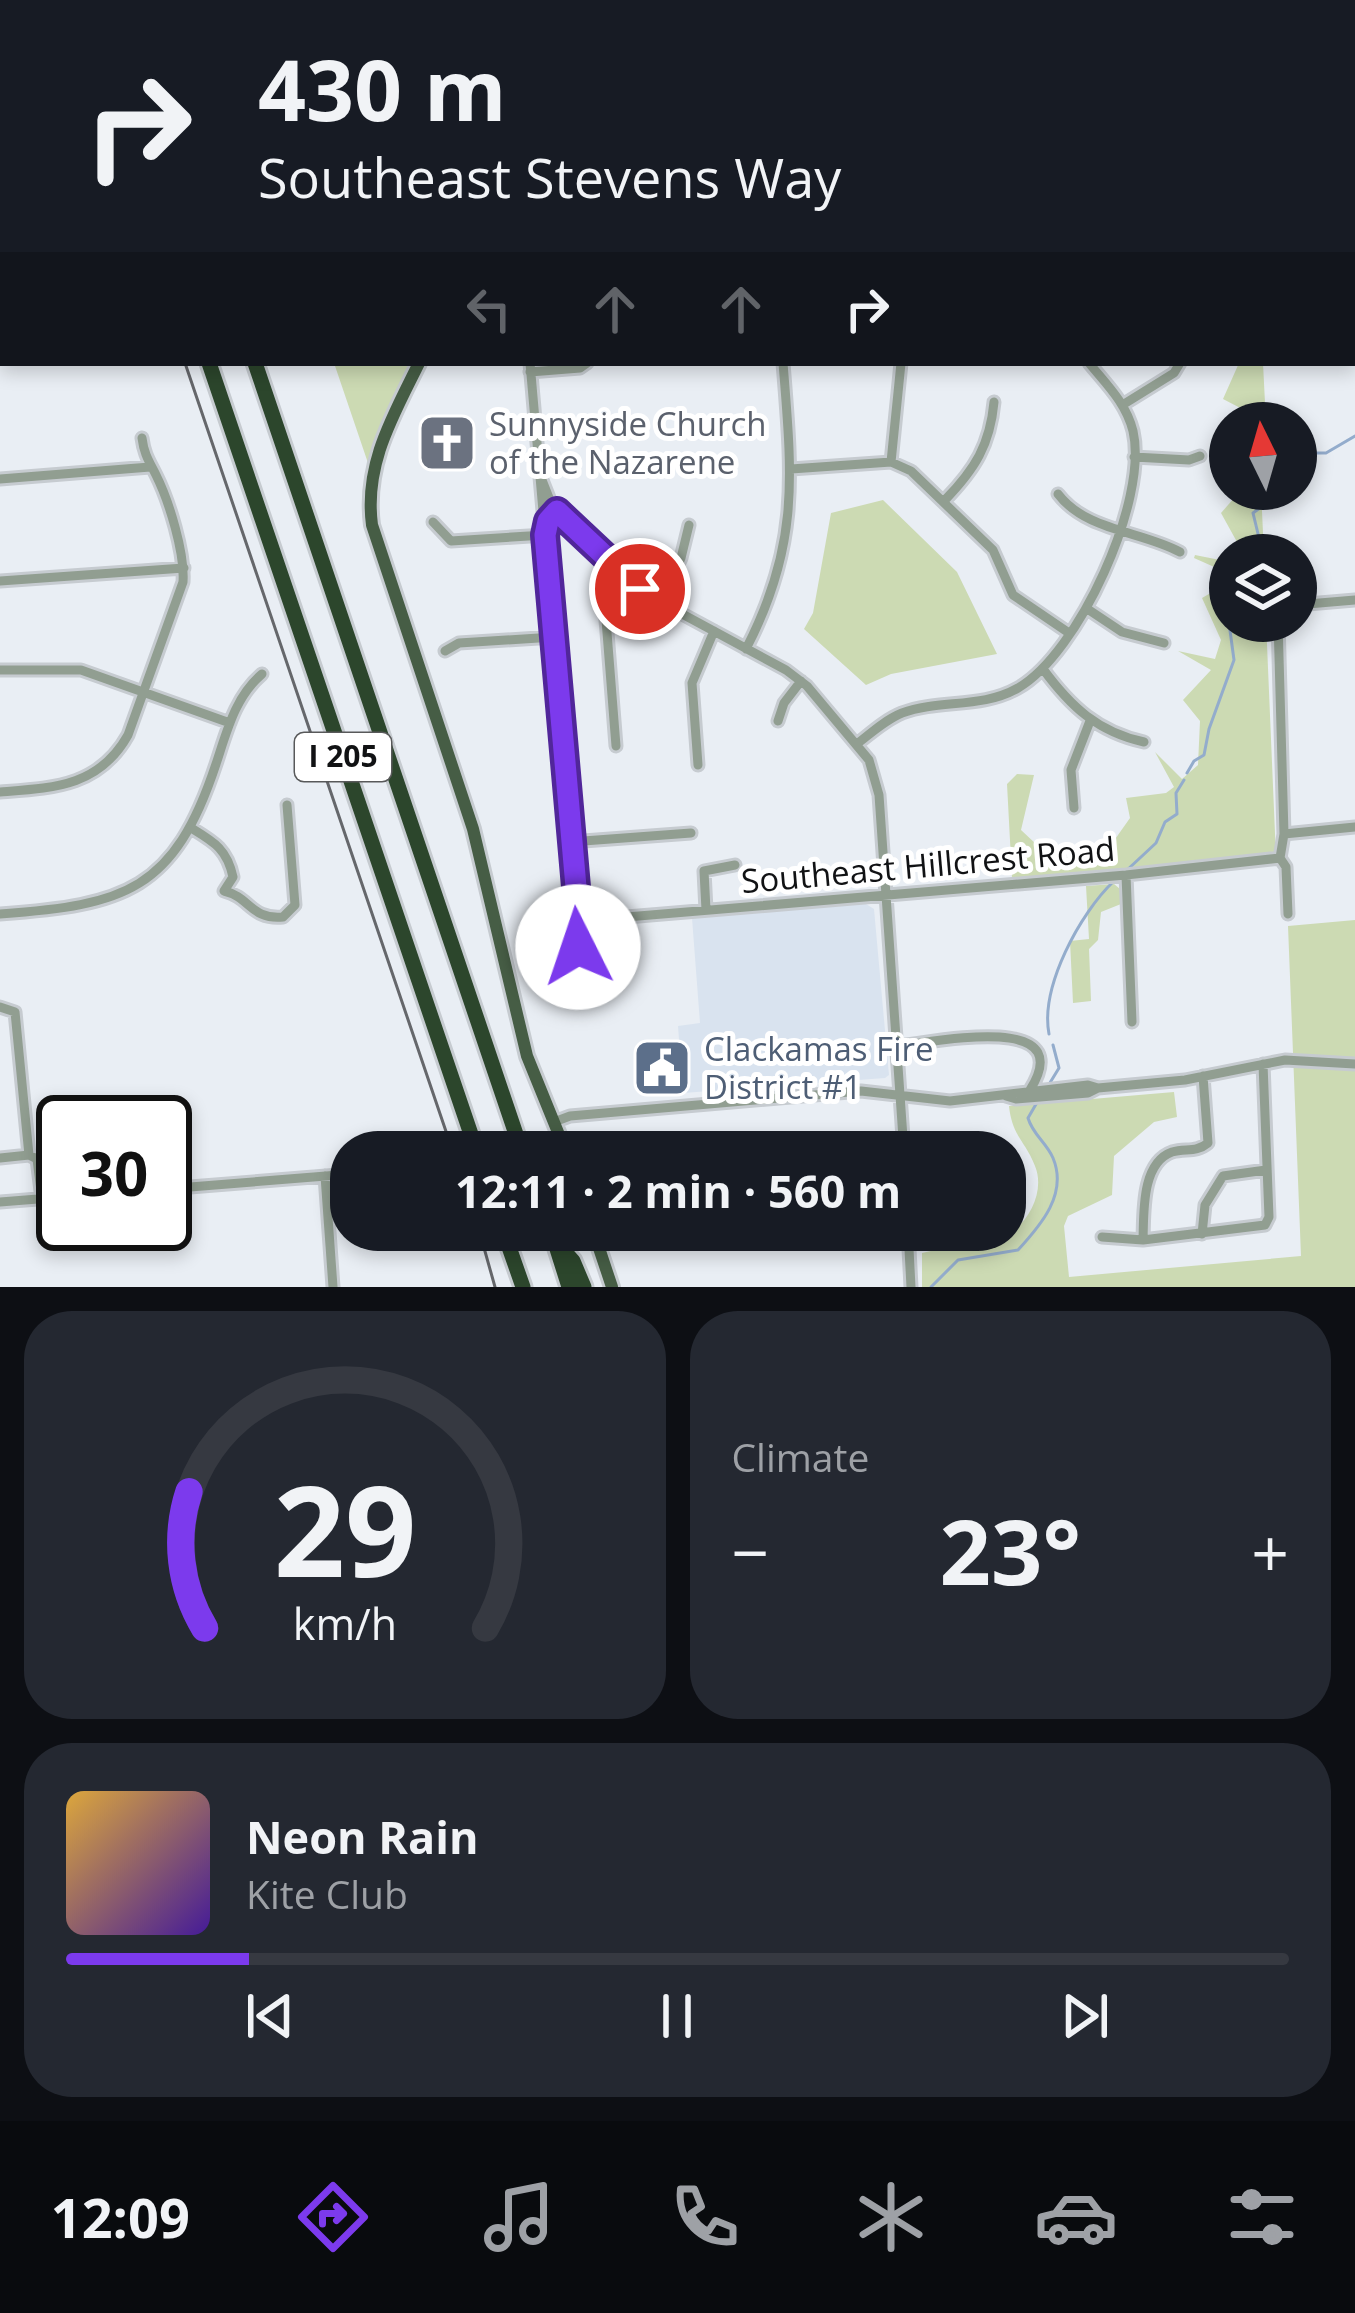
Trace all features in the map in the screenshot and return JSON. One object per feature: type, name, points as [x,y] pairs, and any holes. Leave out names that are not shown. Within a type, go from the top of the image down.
[{"type":"highway","name":"I 205","points":[[210,366],[470,1131]]},
{"type":"highway","name":"I 205","points":[[256,366],[515,1131]]},
{"type":"highway","points":[[510,1251],[523,1287]]},
{"type":"highway","points":[[558,1251],[569,1287]]},
{"type":"highway","points":[[566,1251],[584,1287]]},
{"type":"main road","points":[[417,366],[377,453],[371,482],[372,524],[470,818],[523,1042],[558,1131]]},
{"type":"main road","points":[[600,1251],[612,1287]]},
{"type":"street","points":[[567,992],[579,921],[530,368],[583,366]]},
{"type":"street","points":[[746,649],[770,602],[784,554],[791,469],[783,366]]},
{"type":"street","points":[[891,462],[902,366]]},
{"type":"street","points":[[857,745],[904,713],[995,698],[1021,687],[1043,669],[1086,608],[1108,569],[1134,457],[1124,404],[1092,366]]},
{"type":"street","points":[[1124,404],[1178,366]]},
{"type":"street","points":[[945,500],[985,450],[994,402]]},
{"type":"street","points":[[0,792],[64,786],[95,774],[121,747],[144,691],[184,582],[184,568],[145,460],[142,438]]},
{"type":"street","points":[[1134,457],[1189,460],[1200,456]]},
{"type":"street","points":[[791,469],[891,462],[916,474],[993,550],[1013,595],[1070,633]]},
{"type":"street","points":[[0,479],[151,468]]},
{"type":"street","points":[[540,475],[557,511],[624,578],[801,681],[874,769],[902,1131]]},
{"type":"street","points":[[1058,494],[1088,518],[1180,552]]},
{"type":"street","points":[[545,535],[557,511]]},
{"type":"street","points":[[433,522],[445,538],[458,542],[545,535]]},
{"type":"street","points":[[660,602],[681,558],[689,525]]},
{"type":"street","points":[[0,581],[184,568]]},
{"type":"street","points":[[616,746],[606,620],[610,601],[624,578]]},
{"type":"street","points":[[1317,603],[1355,600]]},
{"type":"street","points":[[1086,608],[1122,632],[1164,644]]},
{"type":"street","points":[[698,765],[692,683],[714,632]]},
{"type":"street","points":[[445,651],[459,643],[554,637]]},
{"type":"street","points":[[1279,642],[1285,834],[1280,858],[1286,867],[1288,914]]},
{"type":"street","points":[[1043,669],[1090,722],[1114,735],[1144,742]]},
{"type":"street","points":[[0,670],[81,670],[230,723]]},
{"type":"street","points":[[0,914],[76,908],[122,893],[163,865],[191,828],[230,723],[245,691],[262,674]]},
{"type":"street","points":[[778,721],[801,681]]},
{"type":"street","points":[[1074,808],[1071,770],[1090,722]]},
{"type":"street","points":[[191,828],[229,857],[233,877],[224,891],[264,917],[283,917],[294,909],[286,805]]},
{"type":"street","points":[[1285,834],[1355,827]]},
{"type":"street","points":[[570,842],[692,833]]},
{"type":"street","name":"Southeast Hillcrest Road","points":[[579,921],[1280,858]]},
{"type":"street","points":[[706,910],[704,871],[735,865]]},
{"type":"street","points":[[1126,875],[1132,1022]]},
{"type":"street","points":[[0,1007],[15,1012],[29,1156]]},
{"type":"street","points":[[897,1046],[1015,1036],[1038,1053],[1039,1077],[1032,1092]]},
{"type":"street","points":[[554,1122],[571,1116],[841,1093],[940,1101],[1006,1096],[1203,1076],[1298,1060],[1355,1068]]},
{"type":"street","points":[[1102,1237],[1143,1240],[1265,1225],[1269,1217],[1264,1064]]},
{"type":"street","points":[[1143,1240],[1152,1170],[1169,1153],[1199,1150],[1208,1143],[1203,1076]]},
{"type":"street","points":[[0,1158],[36,1159]]},
{"type":"street","points":[[1202,1234],[1205,1205],[1223,1176],[1266,1170]]},
{"type":"street","points":[[325,1176],[333,1287]]},
{"type":"street","points":[[192,1187],[330,1176]]},
{"type":"street","points":[[0,1202],[36,1199]]},
{"type":"street","points":[[909,1251],[910,1287]]},
{"type":"shaded area","points":[[866,904],[874,909],[889,1075],[683,1093],[678,1026],[700,1023],[692,918]]},
{"type":"green space","points":[[335,366],[411,366],[368,463]]},
{"type":"green space","points":[[1238,366],[1263,366],[1265,402],[1223,399]]},
{"type":"green space","points":[[883,500],[957,572],[997,654],[891,674],[866,685],[804,629],[813,613],[831,513]]},
{"type":"green space","points":[[1262,510],[1263,534],[1233,534],[1221,513]]},
{"type":"green space","points":[[1220,642],[1267,642],[1276,857],[1012,878],[1007,784],[1017,774],[1034,775],[1021,830],[1052,859],[1106,852],[1130,818],[1126,798],[1166,793],[1174,787],[1155,752],[1182,779],[1198,765],[1200,721],[1183,700],[1211,670],[1178,651],[1215,659]]},
{"type":"green space","points":[[1114,884],[1120,889],[1121,904],[1101,912],[1098,940],[1089,949],[1091,1001],[1073,1003],[1070,941],[1089,939],[1086,886]]},
{"type":"green space","points":[[1355,920],[1355,1287],[922,1287],[922,1253],[1026,1251],[1026,1217],[1034,1204],[1038,1175],[1026,1149],[1026,1131],[1016,1131],[1009,1106],[1174,1092],[1177,1117],[1154,1122],[1114,1156],[1112,1195],[1068,1216],[1064,1226],[1069,1277],[1301,1256],[1288,926]]},
{"type":"waterway","points":[[1317,453],[1326,453],[1355,436]]},
{"type":"waterway","points":[[1257,510],[1253,513],[1258,534]]},
{"type":"waterway","points":[[1187,773],[1204,755],[1234,660],[1232,642]]},
{"type":"waterway","points":[[1126,871],[1156,843],[1165,822],[1177,814],[1176,793],[1184,780]]},
{"type":"waterway","points":[[1049,1034],[1051,995],[1065,952],[1088,912],[1114,881]]},
{"type":"waterway","points":[[1048,1086],[1059,1068],[1053,1045]]},
{"type":"waterway","points":[[931,1287],[958,1260],[1018,1250],[1050,1208],[1057,1171],[1028,1118],[1039,1099]]},
{"type":"tram line","points":[[186,366],[446,1131]]},
{"type":"tram line","points":[[485,1251],[495,1287]]},
{"type":"place","name":"Sunnyside Church of the Nazarene","points":[[447,443]]},
{"type":"place","name":"Clackamas Fire District #1","points":[[662,1068]]},
{"type":"route","points":[[578,947],[545,535],[548,521],[557,511],[640,589]]}]
